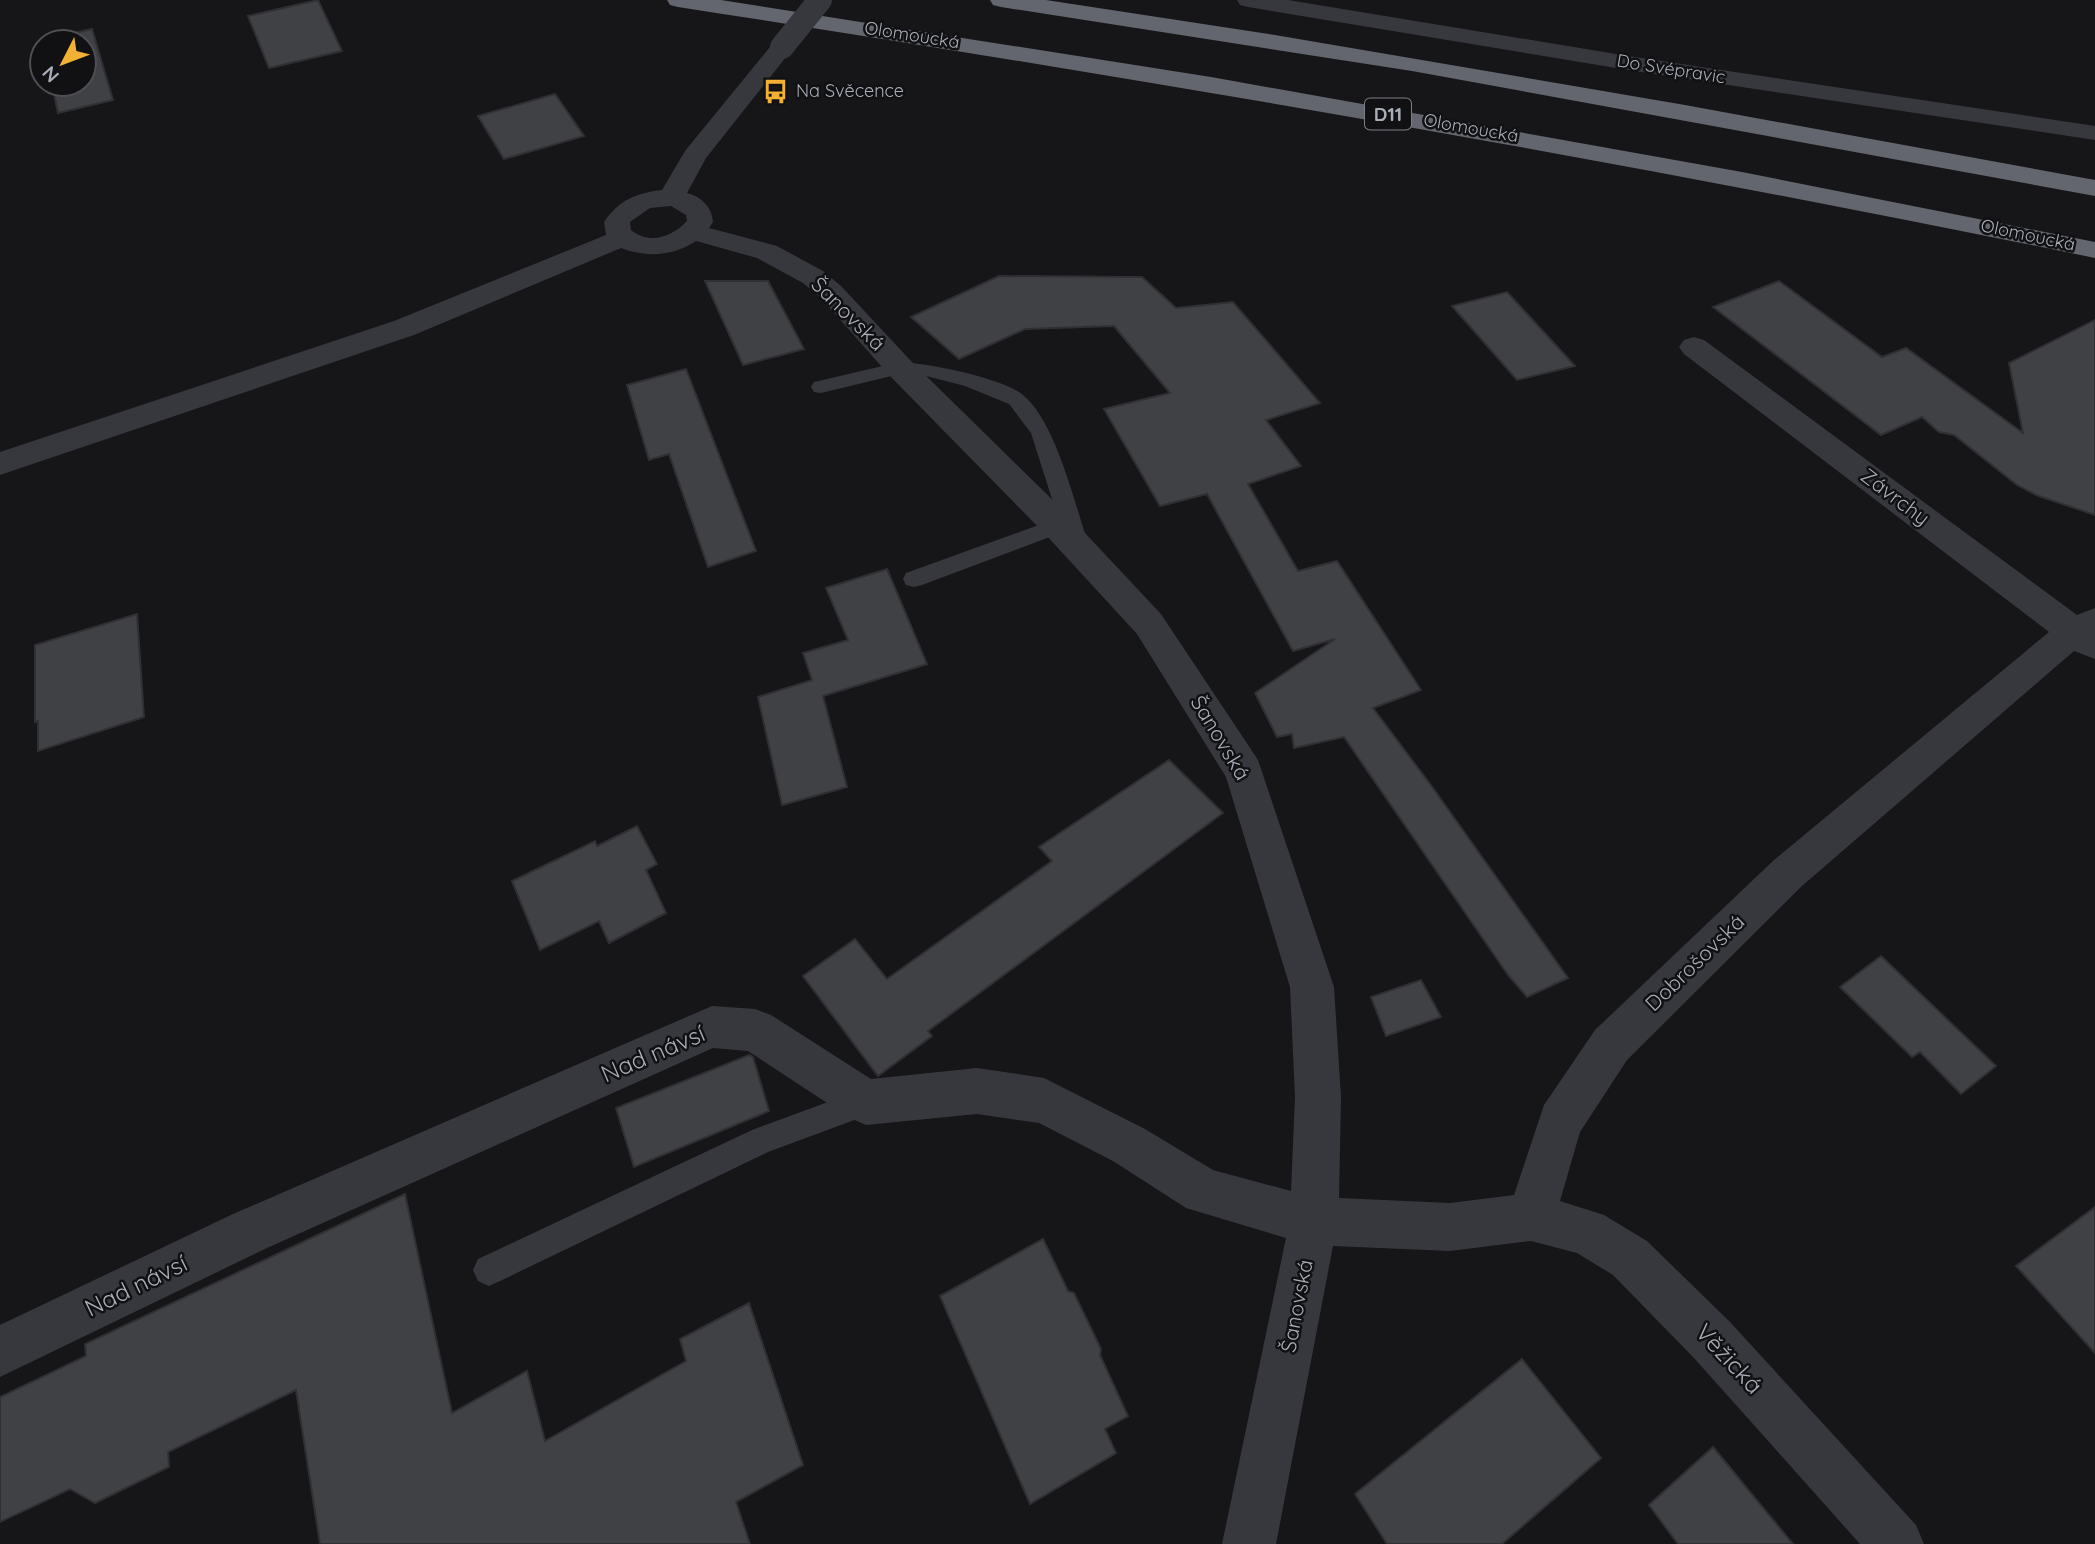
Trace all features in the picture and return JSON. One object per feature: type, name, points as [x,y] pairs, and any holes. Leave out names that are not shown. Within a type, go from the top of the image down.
[{"type":"highway","name":"Olomoucká","points":[[678,0],[1060,58],[1520,136],[1849,198],[2095,250]]},
{"type":"highway","points":[[1001,0],[1376,58],[2095,188]]},
{"type":"street","points":[[671,198],[694,156],[820,0]]},
{"type":"street","name":"Do Svépravic","points":[[1248,0],[1628,63],[2095,133]]},
{"type":"street","points":[[671,198],[686,201],[697,208],[700,222],[693,232],[671,244],[652,247],[622,238],[616,228],[626,210],[642,202],[671,198]]},
{"type":"street","name":"Šanovská","points":[[693,232],[767,252],[813,277],[831,292],[900,368],[1068,536],[1149,624],[1244,772],[1312,987],[1318,1097],[1314,1221],[1249,1544]]},
{"type":"street","points":[[0,464],[404,328],[622,238]]},
{"type":"street","name":"Závrchy","points":[[1694,347],[2088,634]]},
{"type":"street","name":"Dobrošovská","points":[[1531,1217],[1560,1121],[1611,1045],[1787,873],[2088,634]]},
{"type":"street","name":"Nad návsí","points":[[0,1352],[250,1231],[712,1027],[755,1030],[866,1102]]},
{"type":"street","points":[[866,1102],[977,1091],[1045,1101],[1129,1145],[1203,1191],[1314,1221],[1450,1227],[1531,1217]]},
{"type":"street","name":"Věžická","points":[[1531,1217],[1587,1232],[1630,1258],[1713,1340],[1897,1544]]},
{"type":"lane","points":[[821,387],[900,368],[922,369],[971,381],[1016,399],[1040,431],[1068,536],[914,579]]},
{"type":"lane","points":[[489,1270],[762,1140],[866,1102]]},
{"type":"building","points":[[318,0],[342,51],[269,68],[248,16]]},
{"type":"building","points":[[98,49],[113,100],[58,113],[55,98],[98,98]]},
{"type":"building","points":[[555,94],[584,136],[504,159],[478,116]]},
{"type":"building","points":[[999,276],[1142,277],[1176,308],[1233,302],[1320,403],[1266,420],[1301,466],[1248,484],[1298,571],[1337,561],[1421,690],[1373,708],[1568,978],[1527,997],[1508,975],[1344,737],[1294,748],[1292,734],[1277,737],[1255,693],[1335,639],[1293,651],[1207,494],[1160,506],[1104,409],[1170,393],[1114,326],[1025,329],[959,359],[911,317]]},
{"type":"building","points":[[705,281],[768,281],[804,349],[743,365]]},
{"type":"building","points":[[1779,281],[1882,357],[1906,348],[2023,433],[2009,363],[2095,320],[2095,515],[2036,495],[2017,485],[1954,435],[1939,432],[1922,417],[1881,435],[1713,307]]},
{"type":"building","points":[[1507,292],[1575,366],[1517,380],[1452,306]]},
{"type":"building","points":[[686,369],[756,551],[708,567],[669,454],[649,460],[627,385]]},
{"type":"building","points":[[887,569],[927,664],[823,696],[847,787],[782,805],[758,697],[812,680],[803,653],[848,640],[826,588]]},
{"type":"building","points":[[137,614],[144,717],[38,751],[38,721],[35,722],[35,645]]},
{"type":"building","points":[[1169,760],[1223,813],[928,1031],[932,1036],[878,1076],[803,976],[855,939],[887,979],[1052,861],[1039,847]]},
{"type":"building","points":[[637,826],[657,864],[646,870],[666,913],[609,943],[599,921],[540,950],[512,881],[595,841],[597,846]]},
{"type":"building","points":[[1881,956],[1996,1066],[1961,1094],[1920,1052],[1912,1057],[1840,987]]},
{"type":"building","points":[[1421,980],[1441,1017],[1386,1036],[1371,997]]},
{"type":"building","points":[[749,1055],[753,1057],[769,1111],[634,1167],[616,1108]]},
{"type":"building","points":[[405,1194],[452,1413],[527,1371],[545,1441],[686,1361],[680,1339],[749,1303],[803,1465],[736,1502],[750,1544],[320,1544],[296,1390],[168,1452],[169,1467],[95,1503],[70,1489],[0,1522],[0,1397],[86,1356],[85,1344]]},
{"type":"building","points":[[2095,1207],[2095,1353],[2016,1266]]},
{"type":"building","points":[[1043,1239],[1068,1291],[1074,1293],[1101,1349],[1100,1355],[1128,1416],[1105,1429],[1116,1453],[1030,1504],[940,1296]]},
{"type":"building","points":[[1522,1359],[1601,1458],[1502,1544],[1387,1544],[1355,1494]]},
{"type":"building","points":[[1713,1447],[1793,1544],[1678,1544],[1649,1505]]},
{"type":"place","name":"Na Svěcence","points":[[776,91]]}]
